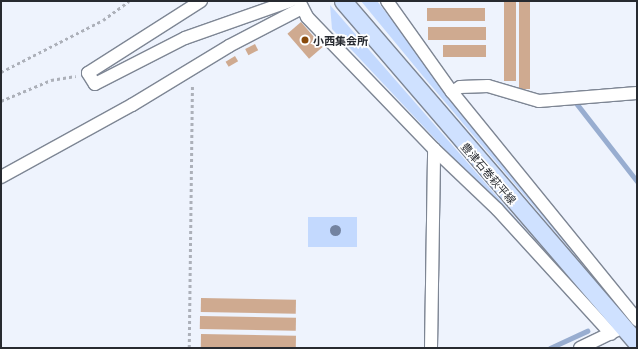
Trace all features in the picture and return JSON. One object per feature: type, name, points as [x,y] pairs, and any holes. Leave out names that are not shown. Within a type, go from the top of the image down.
[{"type":"main road","name":"豊津石巻萩平線","points":[[343,1],[425,101],[627,325],[637,343]]},
{"type":"street","points":[[201,1],[88,74],[95,84],[185,38],[290,1]]},
{"type":"street","points":[[387,1],[452,92],[627,325]]},
{"type":"street","points":[[1,177],[187,72],[300,5],[434,149],[497,209],[627,325]]},
{"type":"street","points":[[452,92],[460,87],[488,86],[539,101],[637,93]]},
{"type":"street","points":[[431,348],[434,149]]},
{"type":"street","points":[[580,348],[627,325]]},
{"type":"path","points":[[1,72],[103,20],[129,1]]},
{"type":"path","points":[[187,72],[192,82],[189,348]]},
{"type":"path","points":[[1,100],[51,80],[88,74]]},
{"type":"shaded area","points":[[361,1],[377,1],[613,300],[422,75]]},
{"type":"shaded area","points":[[330,5],[603,318],[332,29]]},
{"type":"shaded area","points":[[308,217],[357,217],[357,247],[308,247]]},
{"type":"building","points":[[504,1],[516,1],[516,81],[504,81]]},
{"type":"building","points":[[519,1],[530,1],[530,89],[519,89]]},
{"type":"building","points":[[427,8],[485,8],[485,21],[427,21]]},
{"type":"building","name":"小西集会所","points":[[301,22],[323,47],[309,59],[287,34]]},
{"type":"building","points":[[428,27],[486,27],[486,40],[428,40]]},
{"type":"building","points":[[255,44],[258,50],[248,55],[245,49]]},
{"type":"building","points":[[443,45],[486,45],[486,57],[443,57]]},
{"type":"building","points":[[235,56],[238,61],[229,67],[226,62]]},
{"type":"building","points":[[201,298],[296,300],[296,314],[201,312]]},
{"type":"building","points":[[200,316],[296,318],[296,331],[200,329]]},
{"type":"building","points":[[201,334],[296,336],[296,348],[201,347]]},
{"type":"waterway","points":[[574,100],[637,181]]},
{"type":"waterway","points":[[550,348],[587,331]]},
{"type":"place","name":"小西集会所","points":[[305,40]]}]
